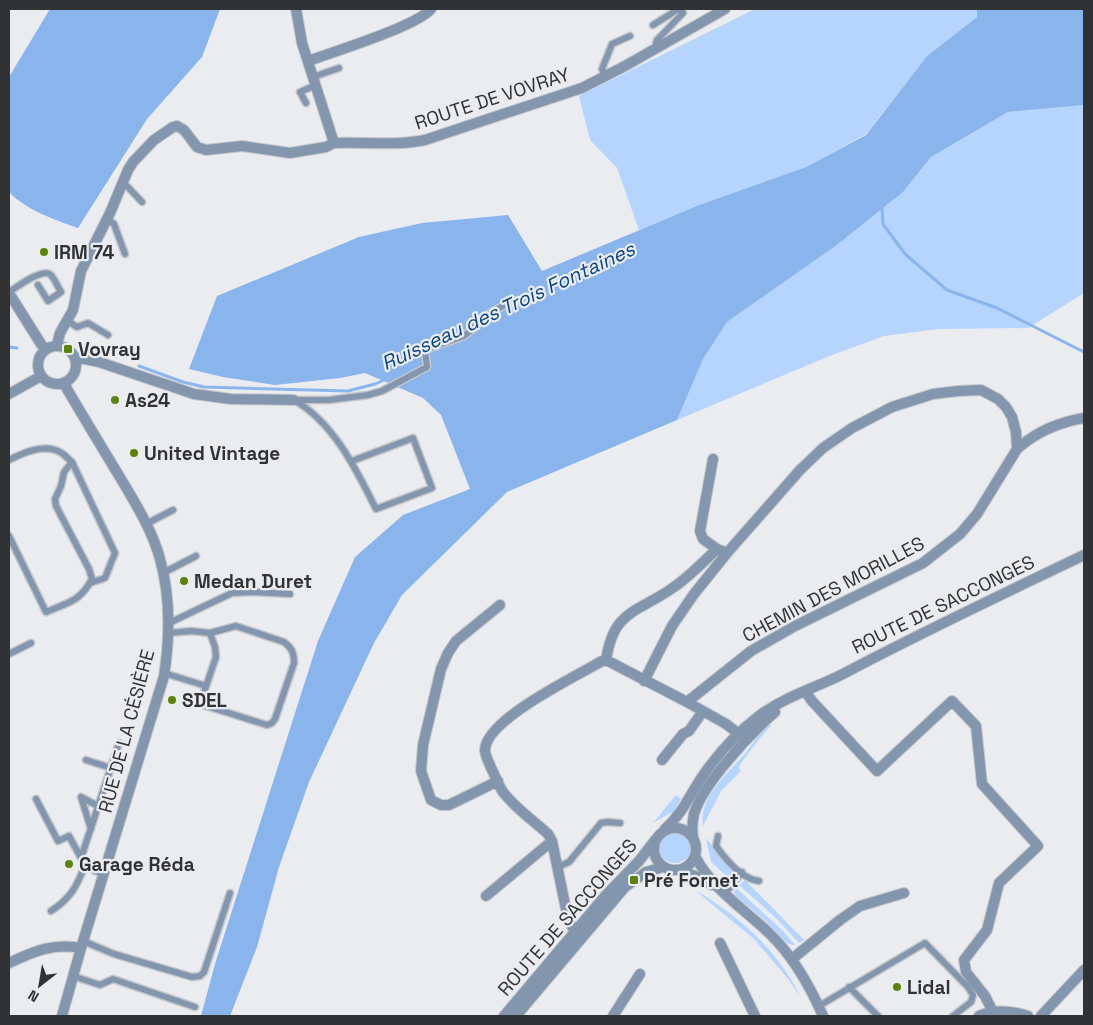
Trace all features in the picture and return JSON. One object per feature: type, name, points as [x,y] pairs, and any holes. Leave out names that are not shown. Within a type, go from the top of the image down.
[{"type":"street","points":[[296,9],[302,43],[334,142]]},
{"type":"street","points":[[308,61],[396,28],[425,15],[431,9]]},
{"type":"street","name":"ROUTE DE VOVRAY","points":[[57,345],[60,333],[68,321],[76,302],[81,271],[133,162],[142,150],[173,127],[180,127],[195,145],[206,150],[242,146],[290,153],[304,152],[334,142],[411,143],[571,92],[606,76],[722,10]]},
{"type":"street","points":[[9,292],[40,344],[45,349]]},
{"type":"street","points":[[57,345],[68,349],[75,357],[76,369],[70,379],[55,384],[41,376],[38,365],[41,353],[45,349],[57,345]]},
{"type":"street","points":[[75,357],[99,362],[194,394],[231,399],[294,400]]},
{"type":"street","points":[[9,394],[41,376]]},
{"type":"street","name":"RUE DE LA CÉSIÈRE","points":[[62,1016],[164,672],[169,628],[168,608],[160,559],[146,524],[67,389],[65,382]]},
{"type":"street","points":[[606,662],[608,646],[623,618],[684,581],[722,551],[823,448],[852,428],[892,407],[933,394],[981,390],[998,399],[1012,417],[1018,449]]},
{"type":"street","points":[[1018,449],[1024,443],[1055,425],[1084,418]]},
{"type":"street","name":"CHEMIN DES MORILLES","points":[[687,702],[751,651],[795,626],[923,563],[942,550],[978,514],[1018,449]]},
{"type":"street","points":[[713,459],[700,531],[703,538],[722,551]]},
{"type":"street","points":[[644,681],[672,626],[722,551]]},
{"type":"street","name":"ROUTE DE SACCONGES","points":[[665,829],[681,813],[702,777],[739,734],[758,716],[802,691],[818,686],[992,599],[1084,556]]},
{"type":"street","points":[[498,781],[449,805],[441,806],[431,800],[421,770],[425,736],[440,669],[456,641],[500,605]]},
{"type":"street","points":[[575,932],[568,919],[552,841],[548,834],[509,799],[503,791],[486,756],[485,748],[492,733],[518,709],[602,661],[704,711],[739,734],[752,733]]},
{"type":"street","name":"ROUTE DE SACCONGES","points":[[693,837],[694,814],[710,783],[752,733],[775,712],[818,686]]},
{"type":"street","points":[[807,694],[877,771],[952,701],[976,726],[982,784],[1038,846],[999,883],[987,930],[964,960],[966,972],[985,996],[993,1012]]},
{"type":"street","points":[[662,760],[683,734],[689,731],[704,711]]},
{"type":"street","points":[[738,750],[739,734]]},
{"type":"street","points":[[681,828],[688,831],[693,837],[696,846],[695,856],[685,868],[670,870],[658,861],[654,854],[656,839],[665,829],[681,828]]},
{"type":"street","name":"ROUTE DE SACCONGES","points":[[504,1016],[605,896],[639,862],[656,839]]},
{"type":"street","points":[[486,896],[552,841]]},
{"type":"street","points":[[695,856],[701,868],[721,891],[770,934],[792,959],[801,972],[823,1016]]},
{"type":"street","name":"ROUTE DE SACCONGES","points":[[516,1016],[625,888],[646,872],[663,866]]},
{"type":"street","points":[[678,870],[695,876],[721,891]]},
{"type":"street","points":[[792,959],[860,906],[904,893]]},
{"type":"street","points":[[720,943],[755,1016]]},
{"type":"street","points":[[9,963],[52,947],[82,944]]},
{"type":"street","points":[[1041,1016],[1084,970]]},
{"type":"street","points":[[612,1016],[640,974]]},
{"type":"street","points":[[979,1016],[993,1012],[1016,1013],[1028,1016]]},
{"type":"lane","points":[[653,25],[677,10],[681,10],[683,13],[657,40],[657,48]]},
{"type":"lane","points":[[606,76],[602,69],[612,44],[630,36]]},
{"type":"lane","points":[[306,103],[300,92],[314,81],[338,68]]},
{"type":"lane","points":[[123,182],[142,202]]},
{"type":"lane","points":[[107,219],[114,224],[125,254]]},
{"type":"lane","points":[[9,292],[26,281],[46,272],[51,276],[61,292],[48,301],[38,285]]},
{"type":"lane","points":[[294,400],[330,400],[368,396],[395,385],[426,367],[425,350],[464,336],[473,329],[479,320],[508,303]]},
{"type":"lane","points":[[68,321],[77,327],[88,324],[108,335]]},
{"type":"lane","points":[[294,400],[317,417],[352,461],[376,509],[432,488],[413,438],[352,461]]},
{"type":"lane","points":[[9,460],[42,448],[52,448],[61,452],[72,462],[114,553],[106,578],[90,583]]},
{"type":"lane","points":[[9,536],[46,612],[80,597],[92,580],[89,569],[56,506],[55,499],[61,486],[64,472],[72,462]]},
{"type":"lane","points":[[146,524],[173,510]]},
{"type":"lane","points":[[163,573],[196,556]]},
{"type":"lane","points":[[169,628],[232,593],[290,594]]},
{"type":"lane","points":[[169,628],[210,633],[236,626],[284,642],[290,646],[294,653],[294,663],[272,723],[267,725],[200,704],[216,657],[215,646],[210,633]]},
{"type":"lane","points":[[9,654],[31,643]]},
{"type":"lane","points":[[164,672],[206,686]]},
{"type":"lane","points":[[81,858],[119,743]]},
{"type":"lane","points":[[86,760],[111,768]]},
{"type":"lane","points":[[90,829],[80,797],[98,806]]},
{"type":"lane","points":[[36,799],[58,841],[69,836],[85,865],[104,874]]},
{"type":"lane","points":[[558,868],[569,862],[601,823],[620,823]]},
{"type":"lane","points":[[718,836],[716,846],[742,872],[759,882]]},
{"type":"lane","points":[[52,911],[70,896],[85,865]]},
{"type":"lane","points":[[721,891],[742,872]]},
{"type":"lane","points":[[82,944],[192,977],[200,976],[204,972],[230,893]]},
{"type":"lane","points":[[818,1006],[925,943],[968,987],[973,995],[971,1002],[954,1016]]},
{"type":"lane","points":[[73,976],[100,984],[113,979],[195,1007]]},
{"type":"lane","points":[[849,988],[878,1016]]},
{"type":"shaded area","points":[[50,9],[220,9],[202,57],[147,119],[78,228],[32,209],[9,192],[9,77]]},
{"type":"shaded area","points":[[755,9],[977,9],[977,17],[927,56],[866,134],[806,167],[699,205],[639,230],[617,168],[590,140],[579,96]]},
{"type":"shaded area","points":[[977,9],[1084,9],[1084,105],[1008,112],[931,157],[903,192],[837,245],[727,322],[703,359],[677,420],[507,492],[402,595],[374,643],[309,782],[279,867],[257,947],[230,1016],[201,1016],[215,964],[318,641],[355,557],[403,515],[470,489],[441,415],[423,398],[365,373],[340,378],[275,385],[223,377],[189,369],[217,296],[359,237],[422,223],[508,215],[542,271],[699,205],[806,167],[866,135],[927,56],[977,17]]},
{"type":"shaded area","points":[[1084,105],[1084,293],[1028,328],[938,329],[884,336],[832,355],[677,420],[703,359],[727,322],[837,245],[903,192],[931,157],[1008,112]]},
{"type":"shaded area","points":[[769,723],[771,726],[739,766],[741,771],[721,791],[703,826],[705,805],[710,795]]},
{"type":"shaded area","points":[[676,795],[681,799],[674,811],[653,823]]},
{"type":"shaded area","points":[[675,831],[686,836],[691,847],[686,858],[675,863],[664,858],[659,847],[664,836]]},
{"type":"shaded area","points":[[706,838],[732,870],[733,873],[730,879],[711,862]]},
{"type":"shaded area","points":[[745,880],[804,940],[799,943],[776,918],[739,885]]},
{"type":"shaded area","points":[[736,888],[783,931],[795,945],[786,942],[767,922],[736,896],[734,892]]},
{"type":"shaded area","points":[[695,890],[742,923],[770,950],[782,965],[801,998],[789,980],[754,939]]},
{"type":"waterway","name":"Ruisseau des Trois Fontaines","points":[[139,366],[183,382],[204,387],[348,391],[375,384],[402,372],[419,360],[478,338],[591,286],[634,261],[685,247],[723,227],[740,226],[759,204],[799,186],[868,181],[924,141],[965,117],[1053,77],[1084,66]]},
{"type":"waterway","points":[[1061,74],[1084,105]]},
{"type":"waterway","points":[[874,177],[881,189],[883,224],[905,254],[947,290],[997,308],[1084,352]]},
{"type":"waterway","points":[[9,347],[17,348]]},
{"type":"place","name":"IRM 74","points":[[44,252]]},
{"type":"place","name":"Vovray","points":[[68,349]]},
{"type":"place","name":"As24","points":[[115,400]]},
{"type":"place","name":"United Vintage","points":[[134,453]]},
{"type":"place","name":"Medan Duret","points":[[184,581]]},
{"type":"place","name":"SDEL","points":[[172,700]]},
{"type":"place","name":"Garage Réda","points":[[69,864]]},
{"type":"place","name":"Pré Fornet","points":[[634,880]]},
{"type":"place","name":"Lidal","points":[[897,987]]}]
